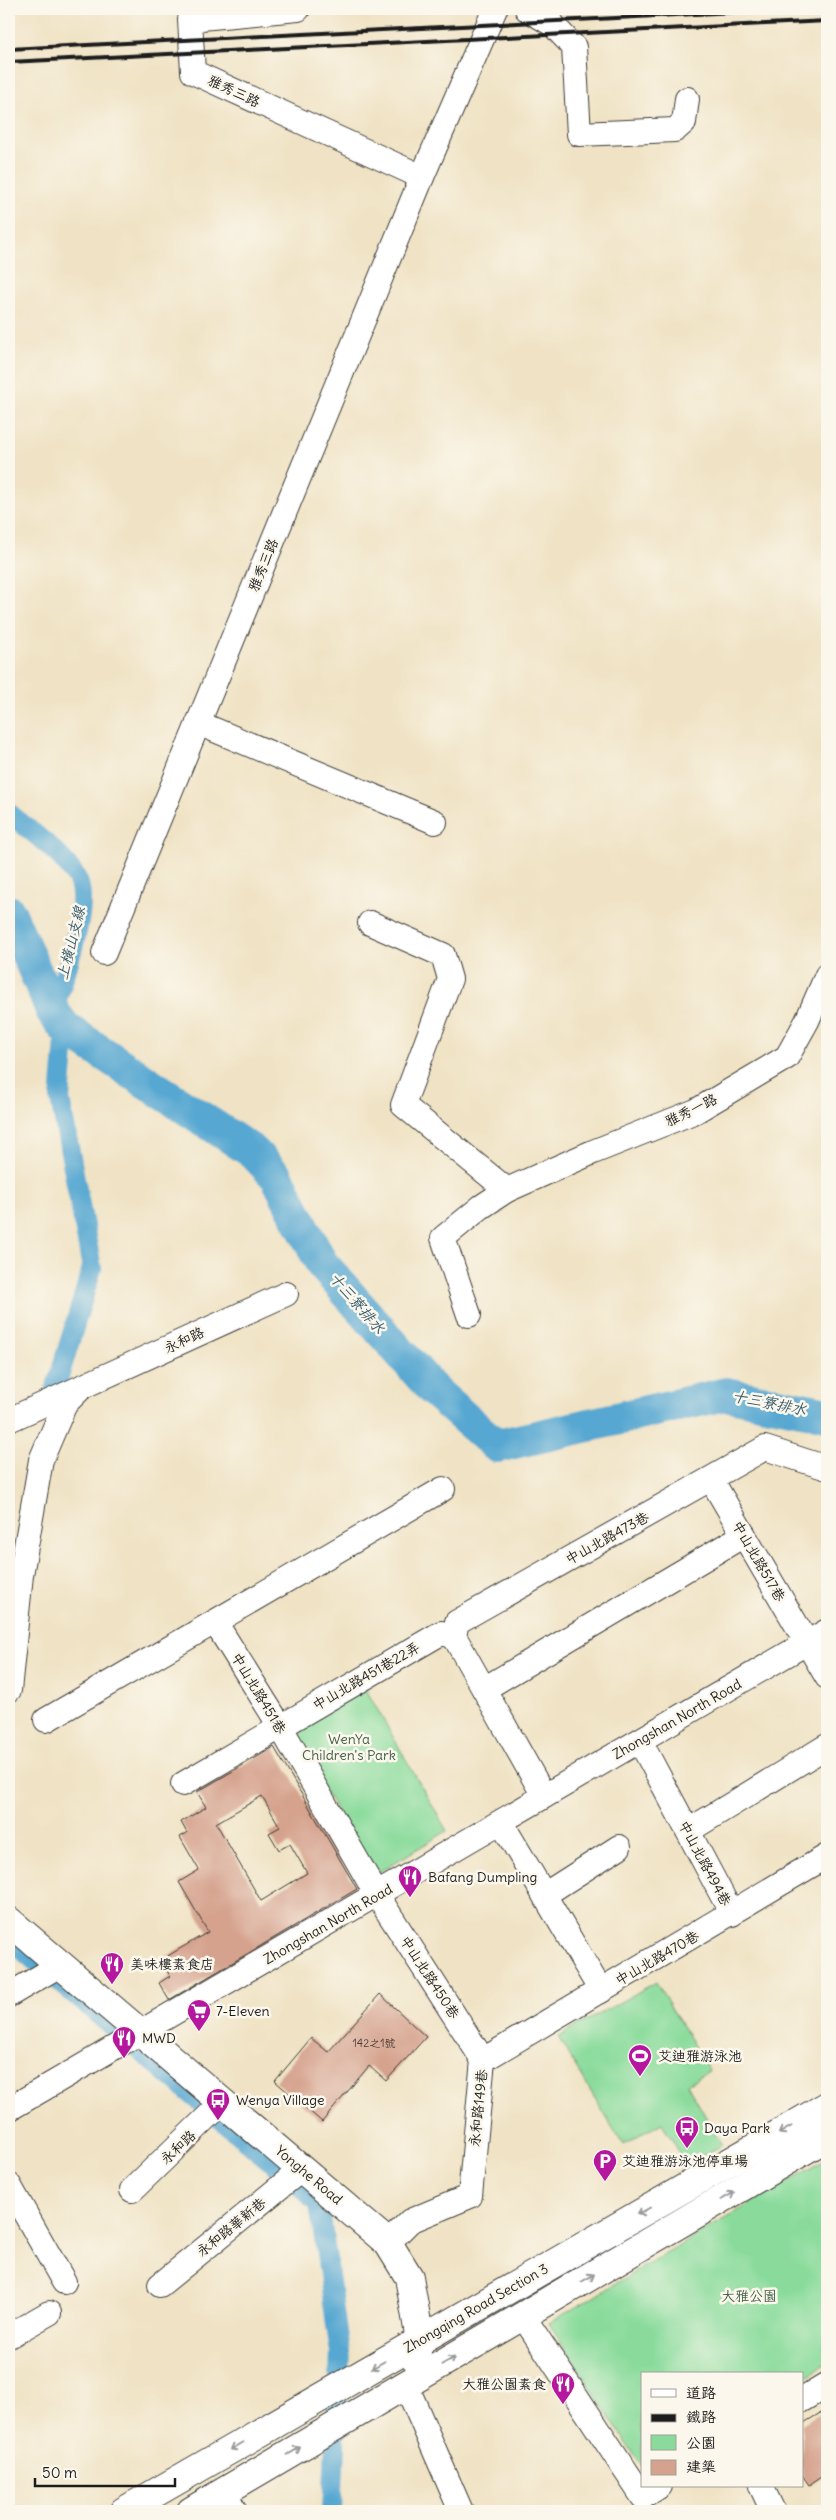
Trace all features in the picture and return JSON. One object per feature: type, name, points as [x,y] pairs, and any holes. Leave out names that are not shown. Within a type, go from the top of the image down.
[{"type":"main road","name":"Yonghe Road","points":[[9,1921],[388,2243],[408,2277],[420,2340],[406,2385]]},
{"type":"main road","name":"Zhongqing Road Section 3","points":[[124,2511],[827,2106]]},
{"type":"main road","points":[[191,2511],[229,2502],[406,2385],[827,2138]]},
{"type":"street","name":"雅秀三路","points":[[298,9],[190,19],[193,72],[422,177]]},
{"type":"street","name":"雅秀三路","points":[[104,953],[422,177],[495,9]]},
{"type":"street","points":[[528,9],[552,24],[574,47],[579,134],[675,130],[684,122],[687,99]]},
{"type":"street","points":[[198,723],[435,822]]},
{"type":"street","points":[[370,922],[443,955],[450,979],[403,1105],[507,1190]]},
{"type":"street","name":"雅秀一路","points":[[470,1315],[443,1238],[481,1207],[507,1190],[593,1152],[696,1111],[787,1057],[807,1021],[827,975]]},
{"type":"street","name":"永和路","points":[[9,1420],[286,1294]]},
{"type":"street","name":"永和路","points":[[9,1690],[21,1575],[41,1460],[72,1391]]},
{"type":"street","name":"中山北路473巷","points":[[454,1636],[457,1622],[765,1448],[827,1468]]},
{"type":"street","name":"中山北路517巷","points":[[711,1479],[827,1676]]},
{"type":"street","points":[[46,1720],[444,1489]]},
{"type":"street","points":[[484,1689],[744,1535]]},
{"type":"street","name":"中山北路451巷","points":[[215,1622],[280,1726],[377,1895]]},
{"type":"street","name":"Zhongshan North Road","points":[[9,2109],[827,1631]]},
{"type":"street","name":"中山北路451巷22弄","points":[[183,1784],[440,1633],[454,1636]]},
{"type":"street","points":[[454,1636],[544,1796]]},
{"type":"street","name":"中山北路494巷","points":[[640,1741],[732,1914],[827,1856]]},
{"type":"street","points":[[688,1832],[827,1746]]},
{"type":"street","name":"中山北路470巷","points":[[501,1822],[601,1991],[732,1914]]},
{"type":"street","points":[[544,1895],[619,1847]]},
{"type":"street","name":"中山北路450巷","points":[[377,1895],[483,2060]]},
{"type":"street","points":[[9,1995],[59,1965]]},
{"type":"street","name":"永和路149巷","points":[[388,2243],[410,2221],[470,2196],[483,2060],[601,1991]]},
{"type":"street","name":"永和路","points":[[132,2190],[204,2122],[222,2102]]},
{"type":"street","name":"永和路華新巷","points":[[160,2285],[302,2170]]},
{"type":"street","points":[[9,2185],[64,2282]]},
{"type":"street","points":[[9,2336],[49,2313]]},
{"type":"street","points":[[523,2316],[643,2497],[657,2488]]},
{"type":"street","points":[[406,2385],[461,2511]]},
{"type":"street","points":[[804,2399],[827,2385]]},
{"type":"street","points":[[761,2488],[773,2511]]},
{"type":"green space","name":"WenYa Children's Park","points":[[364,1686],[447,1831],[374,1875],[289,1730]]},
{"type":"green space","name":"艾迪雅游泳池","points":[[656,1982],[709,2071],[687,2084],[722,2145],[687,2165],[662,2123],[623,2145],[558,2037]]},
{"type":"green space","name":"大雅公園","points":[[824,2160],[827,2165],[827,2364],[804,2378],[804,2372],[641,2372],[641,2465],[549,2323]]},
{"type":"building","points":[[274,1747],[357,1889],[169,2000],[159,1983],[170,1976],[161,1960],[208,1932],[179,1882],[199,1870],[180,1837],[187,1833],[181,1822],[206,1807],[197,1792]],"holes":[[[262,1796],[280,1827],[269,1833],[279,1850],[290,1844],[307,1873],[261,1901],[216,1823]]]},
{"type":"building","points":[[380,1994],[426,2037],[386,2081],[369,2066],[322,2122],[275,2081],[311,2038],[328,2052]]},
{"type":"building","points":[[827,2409],[827,2473],[809,2485],[804,2478],[804,2423]]},
{"type":"waterway","name":"上橫山支線","points":[[9,813],[46,843],[63,860],[77,879],[81,891],[81,907],[74,944],[53,1012]]},
{"type":"waterway","name":"十三寮排水","points":[[9,912],[53,1012],[66,1029],[253,1152],[277,1177],[322,1264],[434,1391],[497,1446],[726,1394],[827,1414]]},
{"type":"waterway","points":[[49,1410],[92,1268],[60,1099],[66,1029]]},
{"type":"waterway","points":[[9,1939],[319,2203],[340,2353],[339,2375]]},
{"type":"waterway","points":[[332,2511],[337,2400]]},
{"type":"railway","points":[[9,49],[793,9]]},
{"type":"railway","points":[[9,62],[827,21]]},
{"type":"place","name":"Bafang Dumpling","points":[[410,1898]]},
{"type":"place","name":"美味樓素食店","points":[[112,1985]]},
{"type":"place","name":"7-Eleven","points":[[199,2032]]},
{"type":"place","name":"MWD","points":[[124,2059]]},
{"type":"place","name":"艾迪雅游泳池","points":[[640,2077]]},
{"type":"place","name":"Wenya Village","points":[[218,2121]]},
{"type":"place","name":"Daya Park","points":[[687,2149]]},
{"type":"place","name":"艾迪雅游泳池停車場","points":[[605,2182]]},
{"type":"place","name":"大雅公園素食","points":[[563,2405]]}]
